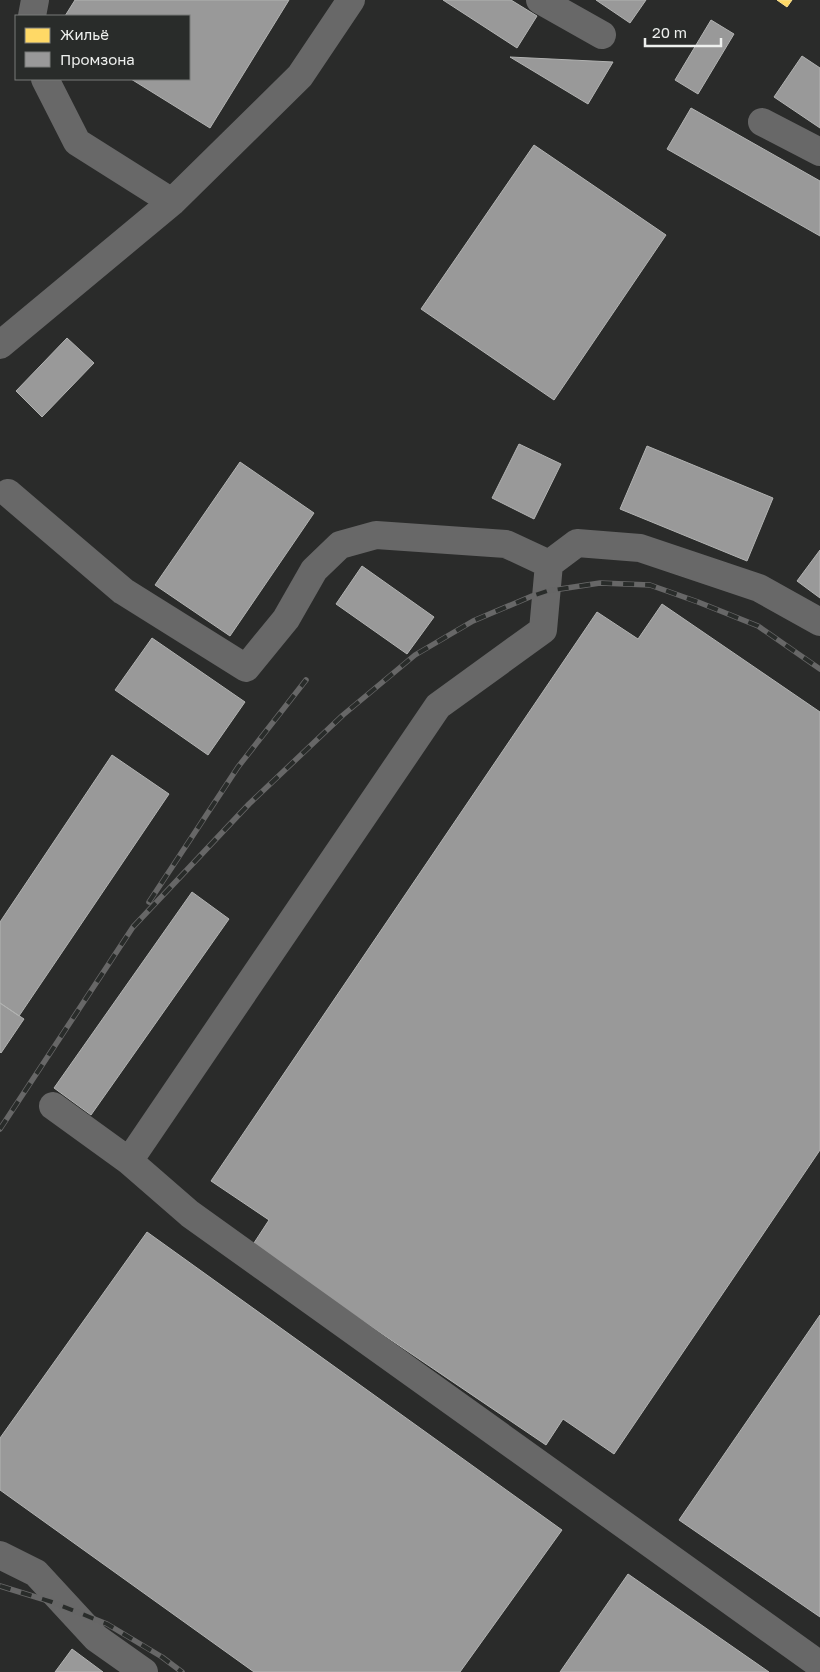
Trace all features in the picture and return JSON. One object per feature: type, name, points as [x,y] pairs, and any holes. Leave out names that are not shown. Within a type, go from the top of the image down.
[{"type":"lane","points":[[32,15],[35,0]]},
{"type":"lane","points":[[0,345],[172,202],[300,76],[351,0]]},
{"type":"lane","points":[[540,0],[602,35]]},
{"type":"lane","points":[[46,80],[77,142],[172,202]]},
{"type":"lane","points":[[762,122],[820,152]]},
{"type":"lane","points":[[8,493],[123,591],[246,668],[286,619],[314,570],[340,545],[376,535],[506,544],[549,564]]},
{"type":"lane","points":[[128,1161],[438,706],[543,630],[549,564],[577,542],[640,548],[759,588],[820,622]]},
{"type":"lane","points":[[53,1106],[128,1161],[190,1214],[820,1665]]},
{"type":"lane","points":[[0,1556],[36,1573],[96,1638],[144,1672]]},
{"type":"building: Жильё","points":[[777,0],[792,0],[787,7]]},
{"type":"building: Промзона","points":[[75,0],[289,0],[210,128],[133,80],[190,80],[190,15],[66,15]]},
{"type":"building: Промзона","points":[[443,0],[511,0],[537,16],[517,48]]},
{"type":"building: Промзона","points":[[596,0],[646,0],[630,23]]},
{"type":"building: Промзона","points":[[711,20],[734,34],[698,94],[675,80]]},
{"type":"building: Промзона","points":[[802,56],[820,68],[820,128],[774,97]]},
{"type":"building: Промзона","points":[[510,57],[613,62],[588,104]]},
{"type":"building: Промзона","points":[[691,108],[820,181],[820,236],[667,149]]},
{"type":"building: Промзона","points":[[534,145],[666,235],[554,400],[421,309]]},
{"type":"building: Промзона","points":[[67,338],[94,363],[42,417],[16,391]]},
{"type":"building: Промзона","points":[[519,444],[561,464],[534,519],[492,498]]},
{"type":"building: Промзона","points":[[647,446],[773,498],[747,561],[620,509]]},
{"type":"building: Промзона","points":[[240,462],[314,513],[230,636],[155,585]]},
{"type":"building: Промзона","points":[[820,550],[820,598],[797,581]]},
{"type":"building: Промзона","points":[[362,566],[434,617],[407,654],[336,604]]},
{"type":"building: Промзона","points":[[662,604],[820,712],[820,1150],[614,1454],[563,1419],[546,1445],[252,1246],[269,1220],[211,1181],[597,612],[638,639]]},
{"type":"building: Промзона","points":[[152,638],[245,702],[208,755],[115,690]]},
{"type":"building: Промзона","points":[[112,755],[169,794],[19,1016],[0,1003],[0,922]]},
{"type":"building: Промзона","points":[[192,892],[229,919],[91,1115],[54,1088]]},
{"type":"building: Промзона","points":[[0,1003],[24,1019],[1,1053],[0,1052]]},
{"type":"building: Промзона","points":[[147,1232],[562,1530],[460,1672],[254,1672],[0,1490],[0,1438]]},
{"type":"building: Промзона","points":[[820,1315],[820,1617],[679,1520]]},
{"type":"building: Промзона","points":[[628,1574],[769,1672],[560,1672]]},
{"type":"building: Промзона","points":[[72,1649],[103,1672],[55,1672]]},
{"type":"railway","points":[[0,1129],[133,927],[249,804],[343,715],[415,655],[473,621],[547,591],[600,583],[650,585],[758,626],[820,669]]},
{"type":"railway","points":[[149,902],[238,767],[306,680]]},
{"type":"railway","points":[[0,1586],[52,1602],[107,1624],[162,1657],[182,1672]]}]
